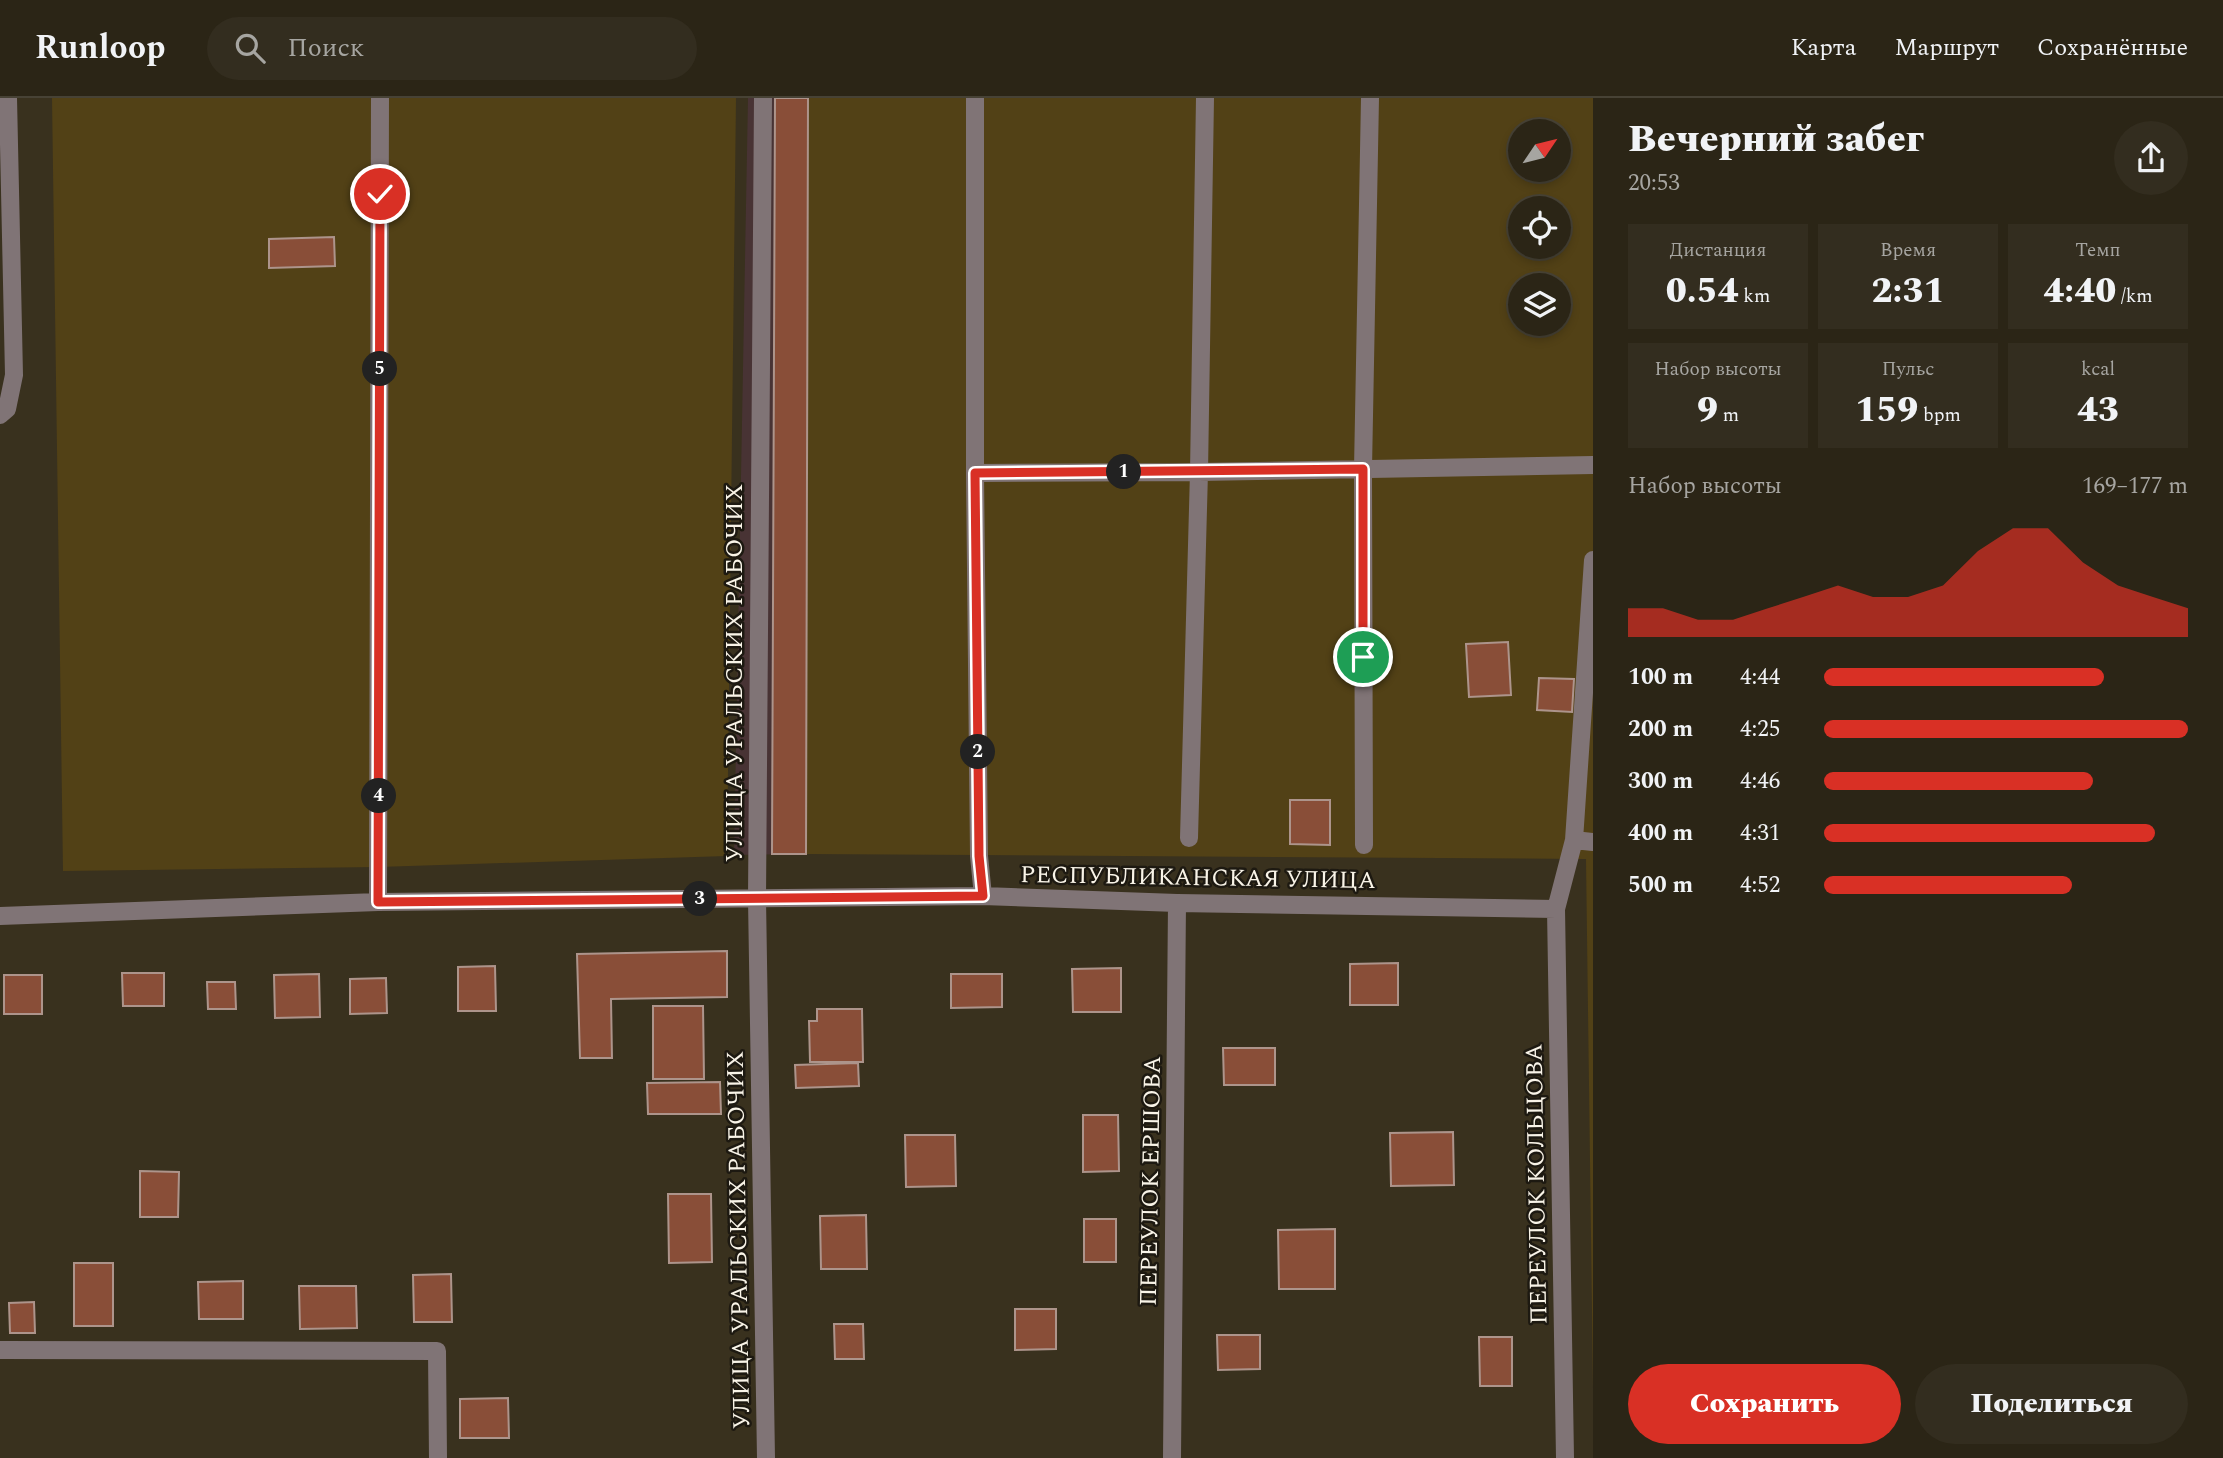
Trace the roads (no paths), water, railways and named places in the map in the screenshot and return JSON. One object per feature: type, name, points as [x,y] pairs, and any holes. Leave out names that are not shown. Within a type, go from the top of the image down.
[{"type":"street","points":[[0,415],[7,409],[14,375],[8,98]]},
{"type":"street","points":[[378,902],[380,98]]},
{"type":"street","name":"УЛИЦА УРАЛЬСКИХ РАБОЧИХ","points":[[763,98],[757,899],[766,1458]]},
{"type":"street","points":[[975,98],[975,473],[979,856],[983,896]]},
{"type":"street","points":[[1189,838],[1205,98]]},
{"type":"street","points":[[1364,845],[1363,469],[1370,98]]},
{"type":"street","points":[[975,473],[1593,465]]},
{"type":"street","name":"ПЕРЕУЛОК КОЛЬЦОВА","points":[[1565,1458],[1556,909],[1574,840],[1593,560]]},
{"type":"street","points":[[1574,840],[1593,842]]},
{"type":"street","name":"РЕСПУБЛИКАНСКАЯ УЛИЦА","points":[[0,916],[378,902],[983,896],[1177,904],[1556,909]]},
{"type":"street","name":"ПЕРЕУЛОК ЕРШОВА","points":[[1172,1458],[1177,904]]},
{"type":"street","points":[[0,1350],[437,1351],[438,1458]]}]
